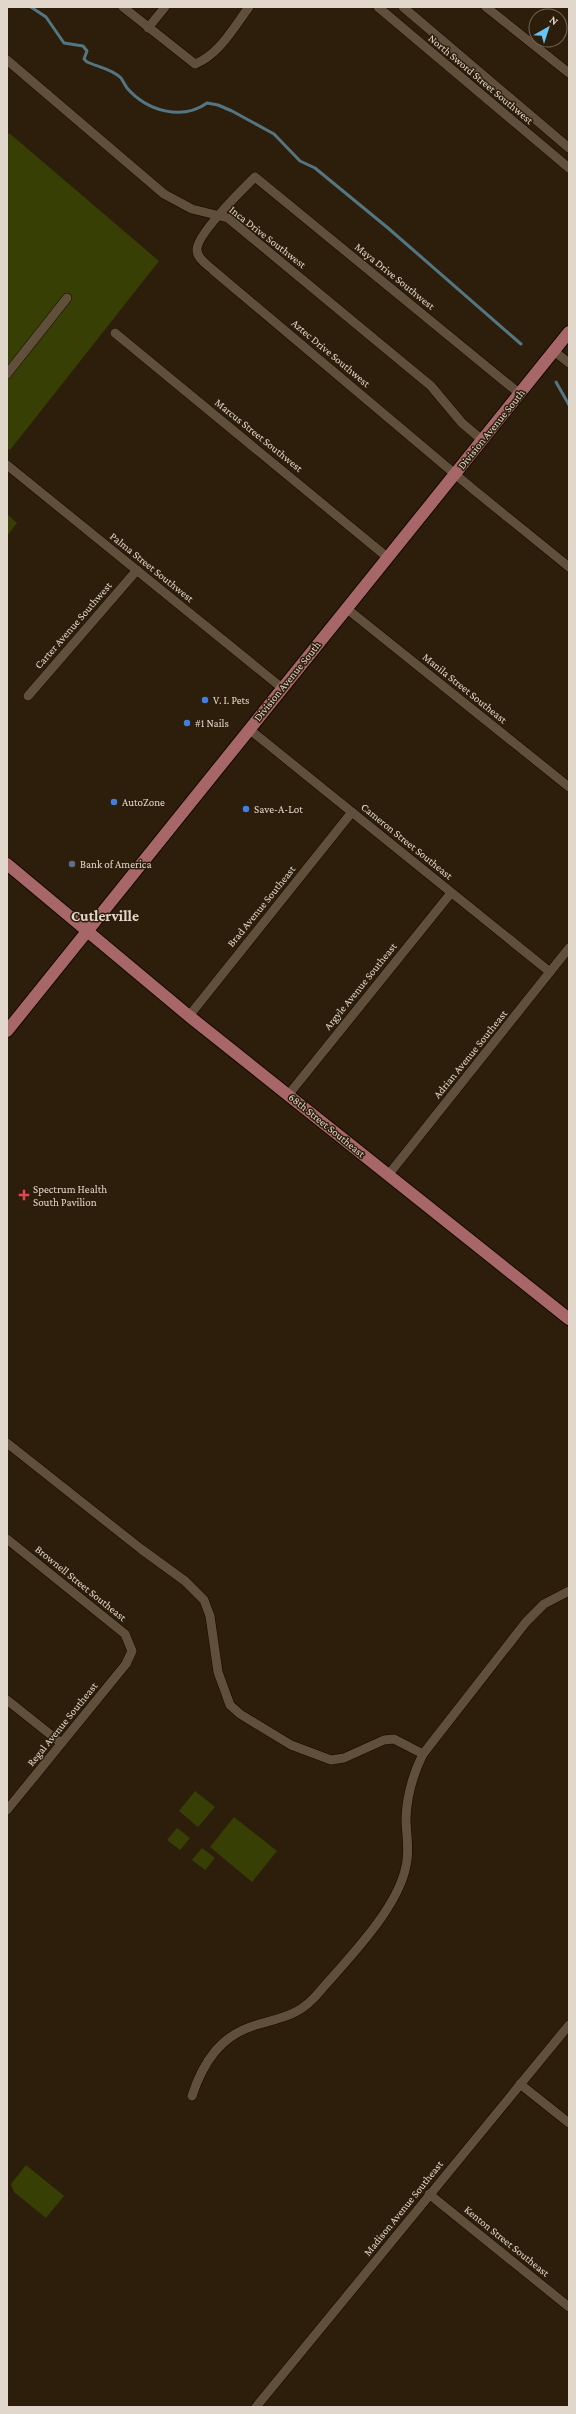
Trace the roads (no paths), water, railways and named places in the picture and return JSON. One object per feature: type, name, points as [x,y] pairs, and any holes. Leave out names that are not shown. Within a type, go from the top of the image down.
[{"type":"main road","name":"Division Avenue South","points":[[7,1031],[387,557],[554,351],[567,339]]},
{"type":"main road","name":"68th Street Southeast","points":[[7,864],[189,1016],[289,1094],[569,1319]]},
{"type":"street","points":[[123,7],[195,64],[206,60],[224,41],[249,7]]},
{"type":"street","points":[[148,28],[165,7]]},
{"type":"street","name":"North Sword Street Southwest","points":[[378,7],[569,168]]},
{"type":"street","name":"North Sword Street Southwest","points":[[403,7],[569,148]]},
{"type":"street","points":[[486,7],[569,73]]},
{"type":"street","name":"Inca Drive Southwest","points":[[7,60],[164,194],[192,209],[228,218],[431,386],[462,423],[482,440]]},
{"type":"street","name":"Maya Drive Southwest","points":[[220,215],[255,177],[520,394]]},
{"type":"street","name":"Aztec Drive Southwest","points":[[220,215],[200,239],[197,249],[199,257],[569,567]]},
{"type":"street","points":[[7,374],[67,298]]},
{"type":"street","name":"Marcus Street Southwest","points":[[115,333],[387,557]]},
{"type":"street","points":[[554,351],[569,363]]},
{"type":"street","name":"Palma Street Southwest","points":[[7,465],[282,688]]},
{"type":"street","name":"Carter Avenue Southwest","points":[[28,696],[137,570]]},
{"type":"street","name":"Manila Street Southeast","points":[[346,608],[569,786]]},
{"type":"street","name":"Cameron Street Southeast","points":[[249,729],[550,972]]},
{"type":"street","name":"Brad Avenue Southeast","points":[[189,1016],[352,812]]},
{"type":"street","name":"Argyle Avenue Southeast","points":[[289,1094],[451,892]]},
{"type":"street","name":"Adrian Avenue Southeast","points":[[389,1174],[569,948]]},
{"type":"street","points":[[7,1443],[141,1550],[185,1581],[204,1600],[210,1616],[218,1672],[230,1705],[240,1714],[291,1745],[331,1760],[344,1758],[384,1740],[394,1739],[423,1754]]},
{"type":"street","name":"Brownell Street Southeast","points":[[7,1539],[125,1634],[132,1651]]},
{"type":"street","points":[[192,2096],[204,2067],[219,2046],[240,2031],[286,2018],[304,2008],[321,1991],[385,1911],[401,1884],[406,1865],[408,1798],[414,1774],[423,1754],[526,1622],[544,1604],[569,1591]]},
{"type":"street","name":"Regal Avenue Southeast","points":[[7,1810],[126,1664],[132,1651]]},
{"type":"street","points":[[7,1700],[62,1743]]},
{"type":"street","name":"Madison Avenue Southeast","points":[[256,2407],[569,2025]]},
{"type":"street","points":[[520,2084],[569,2123]]},
{"type":"street","name":"Kenton Street Southeast","points":[[429,2194],[569,2307]]},
{"type":"waterway","points":[[31,7],[46,17],[64,43],[83,46],[87,51],[84,59],[87,62],[109,70],[117,75],[121,78],[127,88],[144,103],[165,111],[176,112],[187,111],[207,103],[218,105],[274,134],[300,161],[315,168],[388,228],[521,344]]},
{"type":"waterway","points":[[556,382],[569,405]]},
{"type":"place","name":"V. I. Pets","points":[[205,700]]},
{"type":"place","name":"#1 Nails","points":[[187,723]]},
{"type":"place","name":"AutoZone","points":[[114,802]]},
{"type":"place","name":"Save-A-Lot","points":[[246,809]]},
{"type":"place","name":"Bank of America","points":[[72,864]]},
{"type":"place","name":"Spectrum Health South Pavilion","points":[[24,1195]]},
{"type":"district","name":"Cutlerville","points":[[105,916]]}]
